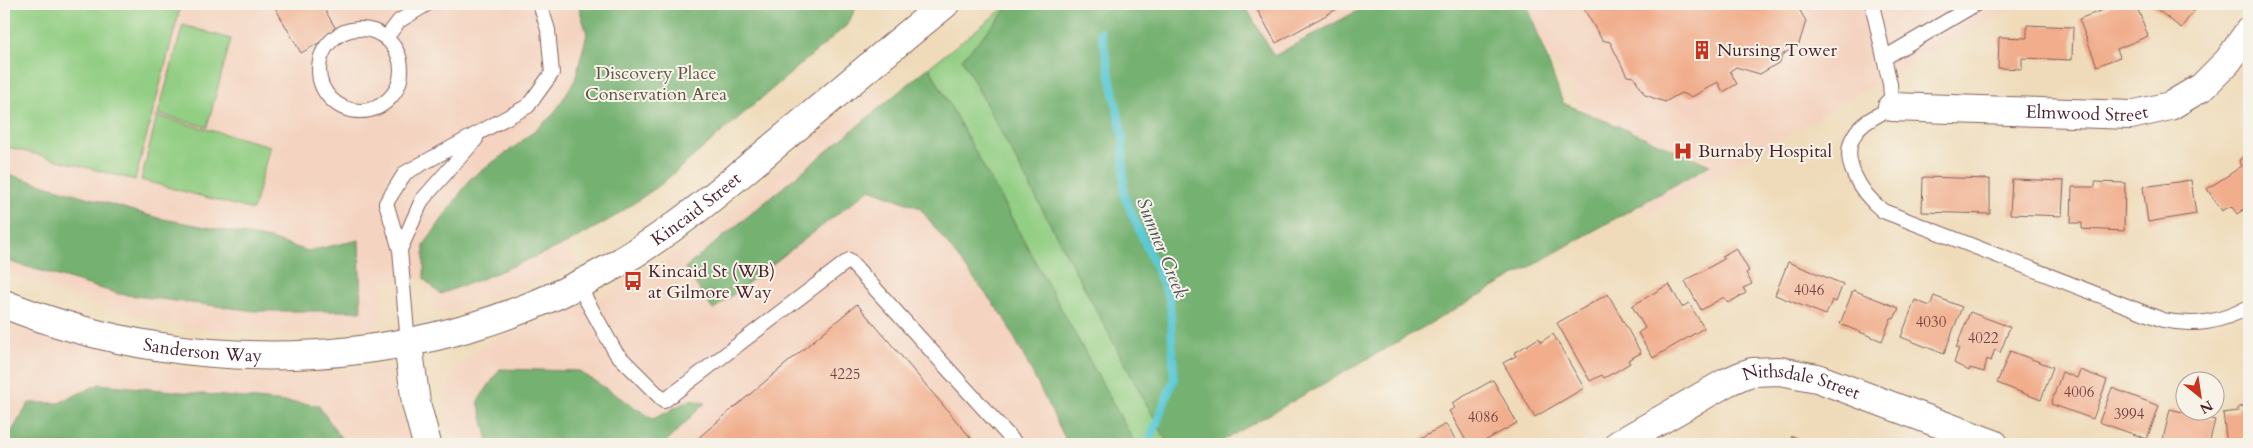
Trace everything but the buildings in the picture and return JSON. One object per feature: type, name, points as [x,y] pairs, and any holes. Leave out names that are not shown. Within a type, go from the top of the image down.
[{"type":"street","name":"Kincaid Street","points":[[408,344],[482,324],[578,285],[625,259],[700,208],[945,4]]},
{"type":"street","name":"Elmwood Street","points":[[1892,108],[2131,115],[2170,106],[2202,87],[2228,60],[2249,32]]},
{"type":"street","name":"Sanderson Way","points":[[4,304],[46,321],[104,337],[186,351],[275,357],[327,354],[408,344]]},
{"type":"street","points":[[408,344],[416,403],[427,444]]},
{"type":"street","name":"Nithsdale Street","points":[[1620,444],[1726,382],[1752,372],[1768,370],[1793,372],[1817,378],[1994,444]]},
{"type":"lane","points":[[386,38],[399,21],[427,4]]},
{"type":"lane","points":[[408,344],[400,250],[386,203],[406,173],[528,106],[552,74],[548,30],[540,4]]},
{"type":"lane","points":[[1872,4],[1890,84],[1892,108],[1863,125],[1853,136],[1850,146],[1855,178],[1871,201],[1883,211],[2163,320],[2188,324],[2215,322],[2249,307]]},
{"type":"lane","points":[[1884,58],[1976,4]]},
{"type":"lane","points":[[361,29],[374,32],[386,38],[397,55],[401,74],[397,87],[389,98],[378,106],[366,111],[352,110],[340,106],[329,97],[322,86],[320,66],[326,47],[335,37],[348,31],[361,29]]},
{"type":"lane","points":[[400,250],[422,200],[481,132]]},
{"type":"lane","points":[[578,285],[616,353],[664,402],[849,260],[1016,444]]},
{"type":"shaded area","points":[[4,4],[578,4],[587,34],[575,80],[553,115],[517,145],[578,263],[537,282],[450,312],[442,311],[435,306],[424,279],[384,281],[384,315],[373,328],[280,334],[184,327],[84,301],[4,273]]},
{"type":"shaded area","points":[[1234,4],[1416,4],[1276,79]]},
{"type":"shaded area","name":"Burnaby Hospital","points":[[1519,4],[2023,4],[1872,86],[1647,216]]},
{"type":"shaded area","points":[[880,84],[1078,444],[453,444],[447,425],[446,399],[452,374],[462,361],[491,342],[594,301],[638,277],[678,251],[727,213]]},
{"type":"shaded area","points":[[4,317],[101,348],[194,371],[308,375],[384,366],[389,369],[408,444],[4,444]]},
{"type":"green space","points":[[4,4],[161,4],[180,9],[135,180],[4,146]]},
{"type":"green space","name":"Discovery Place Conservation Area","points":[[578,4],[858,4],[847,25],[660,185],[614,217],[568,243],[440,294],[424,279],[424,245],[471,178],[517,145],[553,115],[575,80],[587,34]]},
{"type":"green space","points":[[1009,4],[1012,4],[962,59],[1168,444],[1135,444],[929,67]]},
{"type":"green space","points":[[1012,4],[1244,4],[1274,56],[1370,4],[1527,4],[1563,103],[1710,165],[1217,444],[1168,444],[962,59]]},
{"type":"green space","points":[[183,25],[231,39],[207,127],[158,114]]},
{"type":"green space","points":[[929,67],[1135,444],[1068,444],[1005,319],[920,208],[870,189],[713,310],[685,268]]},
{"type":"green space","points":[[157,116],[270,146],[253,210],[141,180]]},
{"type":"green space","points":[[4,173],[158,218],[270,239],[308,251],[359,240],[361,311],[256,311],[119,294],[4,260]]},
{"type":"green space","points":[[500,369],[579,371],[653,419],[690,400],[705,403],[664,444],[489,444],[478,401]]},
{"type":"green space","points":[[99,384],[318,405],[345,444],[4,444],[29,403],[59,403]]},
{"type":"waterway","name":"Sumner Creek","points":[[1101,32],[1123,138],[1124,196],[1170,300],[1174,379],[1148,444]]},
{"type":"place","name":"Nursing Tower","points":[[1702,50]]},
{"type":"place","name":"Burnaby Hospital","points":[[1683,151]]},
{"type":"place","name":"Kincaid St (WB) at Gilmore Way","points":[[633,281]]}]
